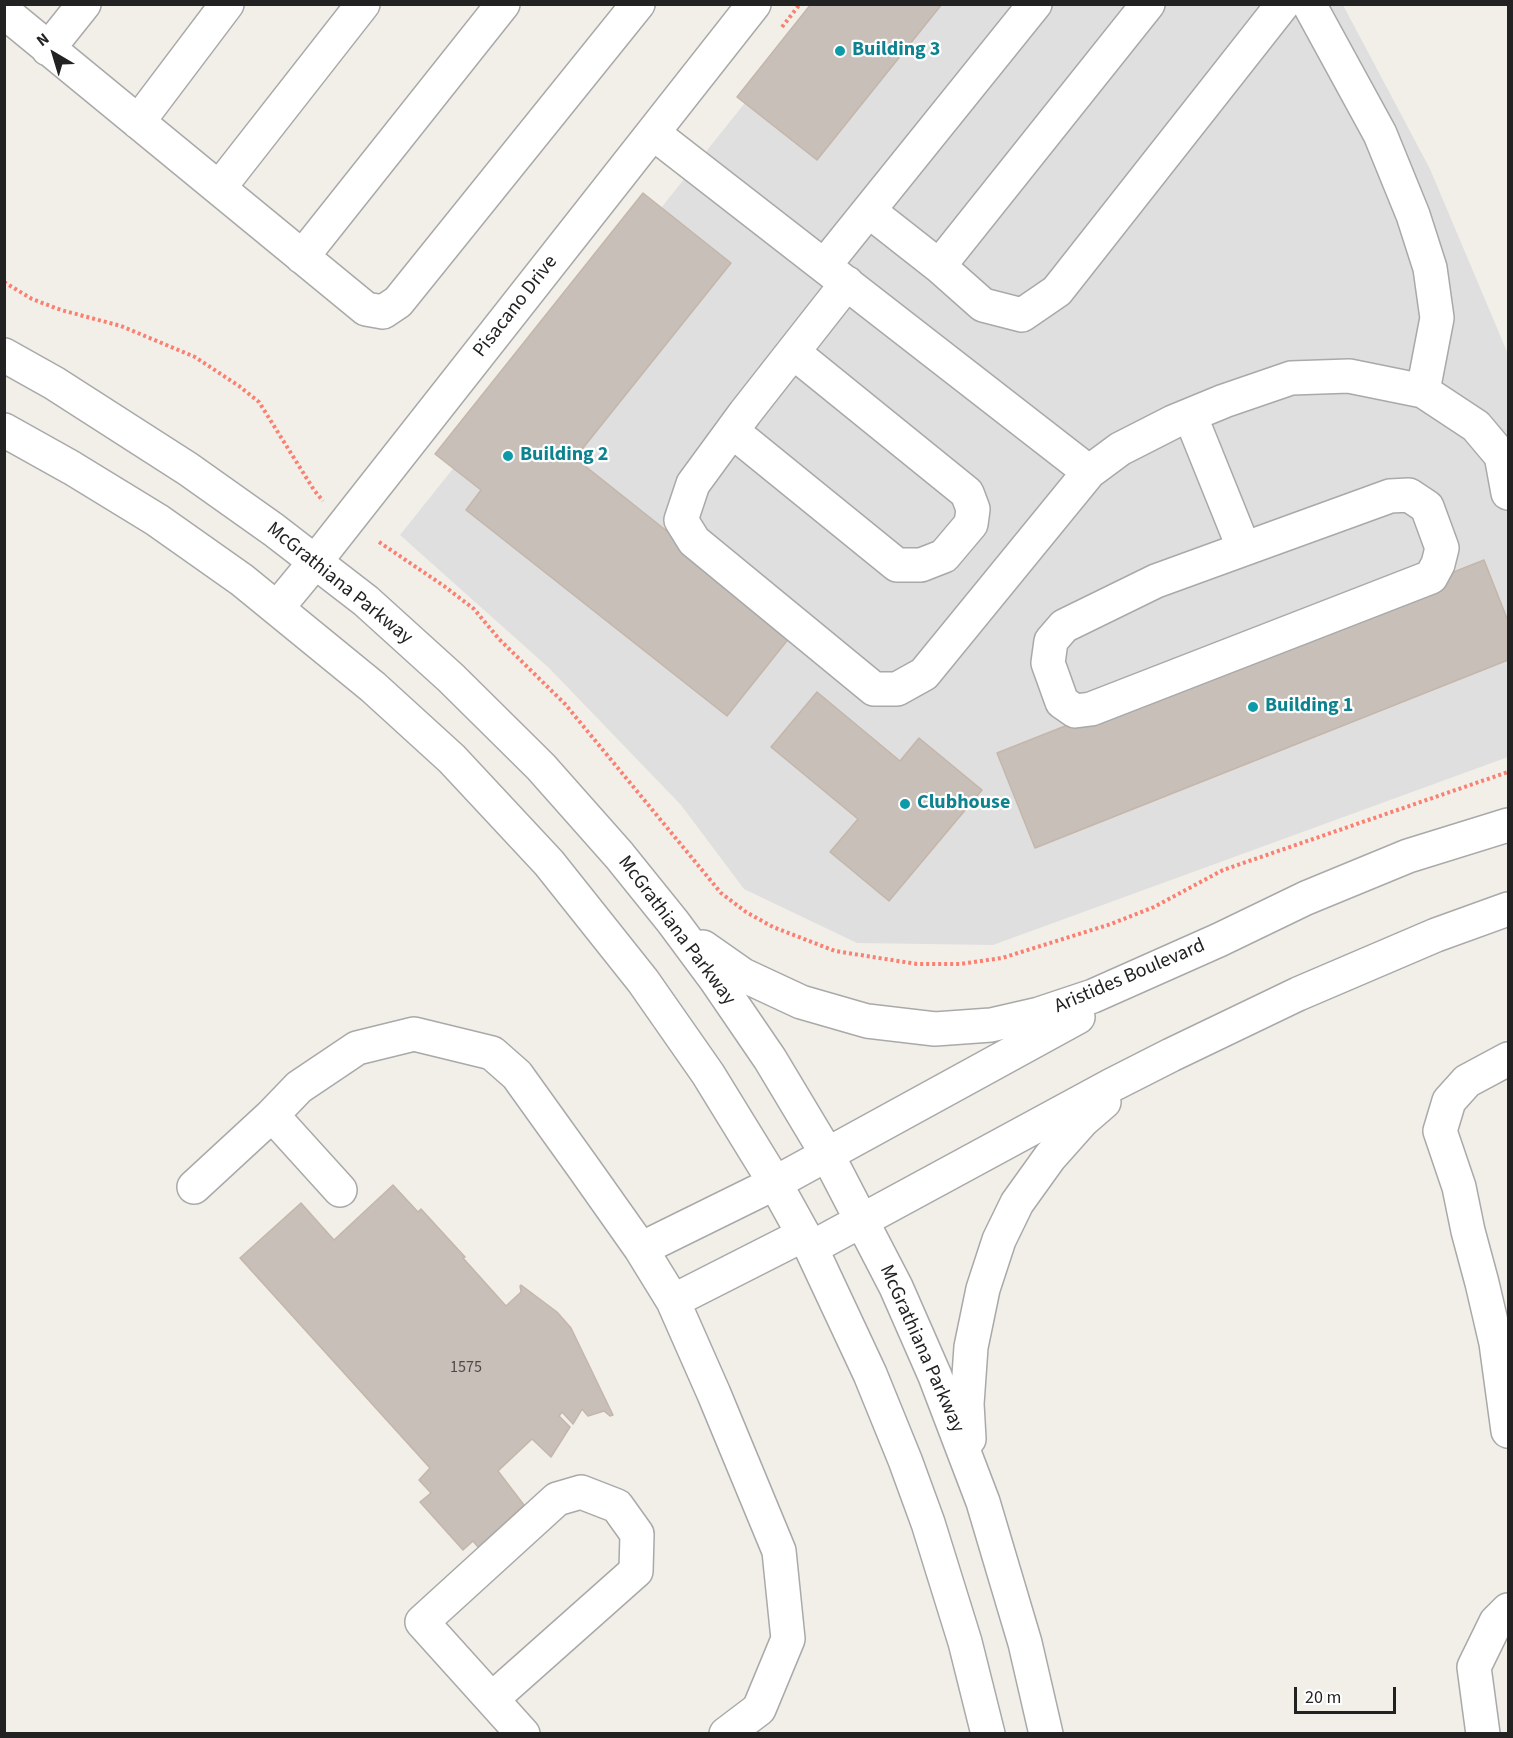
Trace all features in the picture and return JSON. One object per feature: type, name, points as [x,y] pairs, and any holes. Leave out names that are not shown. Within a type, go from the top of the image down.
[{"type":"street","points":[[48,49],[84,4]]},
{"type":"street","points":[[138,122],[227,4]]},
{"type":"street","points":[[219,188],[363,4]]},
{"type":"street","points":[[302,256],[503,4]]},
{"type":"street","points":[[4,17],[13,20],[366,309],[383,312],[398,302],[638,4]]},
{"type":"street","name":"Pisacano Drive","points":[[277,608],[754,4]]},
{"type":"street","points":[[1035,4],[869,211],[793,352],[693,484],[681,520],[694,541],[874,689],[897,689],[924,674],[1089,472],[1120,448],[1190,415],[1291,378],[1349,376],[1423,391],[1476,426],[1505,459],[1509,493]]},
{"type":"street","points":[[939,266],[1148,4]]},
{"type":"street","points":[[869,211],[984,305],[1022,315],[1057,291],[1283,4]]},
{"type":"street","points":[[1309,4],[1380,135],[1413,215],[1430,267],[1437,318],[1423,391]]},
{"type":"street","points":[[653,133],[1089,472]]},
{"type":"street","points":[[732,431],[897,565],[921,565],[944,556],[971,524],[973,509],[967,493],[793,352]]},
{"type":"street","name":"McGrathiana Parkway","points":[[4,355],[54,383],[188,469],[366,601],[451,678],[533,759],[619,855],[673,922],[770,1059],[827,1154],[896,1287],[936,1376],[972,1470],[1025,1643],[1046,1734]]},
{"type":"street","points":[[1190,415],[1244,549]]},
{"type":"street","points":[[4,430],[157,520],[242,580],[373,687],[452,759],[549,863],[643,981],[708,1074],[775,1183],[807,1242],[870,1374],[928,1523],[965,1642],[988,1734]]},
{"type":"street","points":[[1409,495],[1427,507],[1442,548],[1438,564],[1431,577],[1091,709],[1075,711],[1062,702],[1048,663],[1051,641],[1064,626],[1156,581],[1244,549],[1390,496],[1409,495]]},
{"type":"street","name":"Aristides Boulevard","points":[[673,922],[704,949],[743,975],[801,1002],[867,1021],[935,1029],[991,1025],[1039,1014],[1093,996],[1306,898],[1408,856],[1509,825]]},
{"type":"street","points":[[673,1301],[862,1220],[1110,1086],[1298,994],[1436,935],[1509,909]]},
{"type":"street","name":"Aristides Boulevard","points":[[641,1249],[775,1183],[1219,940]]},
{"type":"street","points":[[194,1187],[272,1115],[298,1087],[357,1048],[414,1034],[492,1053],[517,1075],[641,1249],[673,1301],[778,1551],[788,1639],[759,1709],[726,1734]]},
{"type":"street","points":[[972,1470],[967,1404],[971,1347],[983,1289],[999,1240],[1017,1203],[1050,1157],[1082,1120],[1117,1091],[1171,1055]]},
{"type":"street","points":[[1509,1059],[1467,1081],[1449,1101],[1440,1131],[1459,1187],[1468,1232],[1496,1281],[1496,1343],[1509,1431]]},
{"type":"street","points":[[272,1115],[340,1190]]},
{"type":"street","points":[[492,1699],[636,1571],[637,1534],[617,1506],[580,1492],[557,1499],[422,1622],[523,1734]]},
{"type":"street","points":[[1483,1734],[1474,1667],[1496,1622],[1509,1610]]},
{"type":"path","points":[[4,282],[32,299],[61,310],[121,326],[195,357],[239,386],[259,402],[314,490],[329,508]]},
{"type":"path","points":[[379,542],[474,609],[499,639],[565,704],[721,893],[746,912],[772,927],[835,951],[917,964],[960,964],[1002,958],[1143,911],[1222,870],[1509,772]]},
{"type":"shaded area","points":[[823,5],[1343,5],[1430,169],[1508,354],[1508,757],[993,945],[857,943],[744,889],[681,805],[549,668],[400,535]]},
{"type":"building","name":"Building 3","points":[[811,4],[942,4],[817,160],[737,97]]},
{"type":"building","name":"Building 2","points":[[643,193],[731,263],[575,458],[794,632],[727,716],[466,510],[481,490],[435,454]]},
{"type":"building","name":"Building 1","points":[[1484,560],[1508,621],[1508,660],[1035,848],[997,753]]},
{"type":"building","name":"Clubhouse","points":[[817,692],[900,761],[919,738],[982,790],[889,901],[830,852],[858,819],[771,747]]},
{"type":"building","points":[[393,1185],[418,1212],[421,1209],[506,1306],[521,1292],[521,1285],[557,1312],[571,1328],[613,1415],[610,1416],[604,1411],[588,1416],[582,1409],[573,1424],[562,1412],[559,1416],[570,1427],[551,1457],[532,1439],[498,1471],[524,1505],[478,1547],[473,1541],[463,1550],[420,1502],[431,1493],[419,1480],[430,1468],[240,1258],[301,1203],[334,1240]]},
{"type":"place","name":"Building 3","points":[[840,51]]},
{"type":"place","name":"Building 2","points":[[508,456]]},
{"type":"place","name":"Building 1","points":[[1253,707]]},
{"type":"place","name":"Clubhouse","points":[[905,804]]}]
